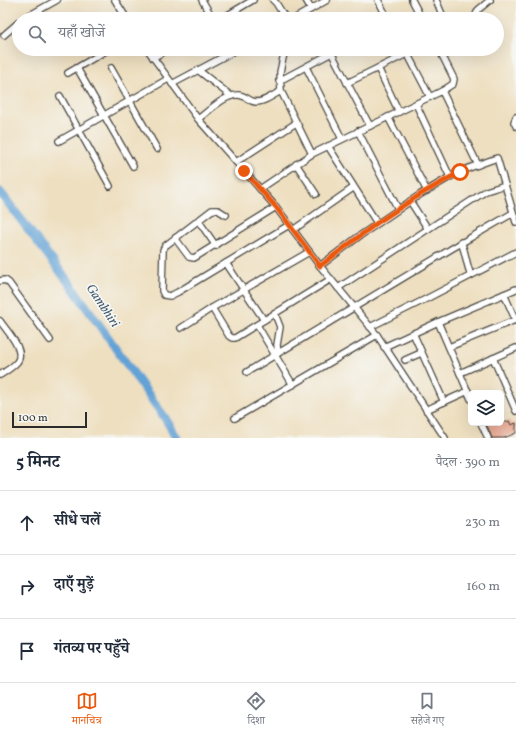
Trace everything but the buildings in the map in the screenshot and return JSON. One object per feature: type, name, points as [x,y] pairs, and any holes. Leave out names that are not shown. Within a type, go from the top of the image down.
[{"type":"street","points":[[36,12],[57,0]]},
{"type":"street","points":[[115,0],[123,12]]},
{"type":"street","points":[[202,0],[209,12]]},
{"type":"street","points":[[233,12],[254,0]]},
{"type":"street","points":[[273,0],[282,12]]},
{"type":"street","points":[[306,0],[311,9]]},
{"type":"street","points":[[306,12],[327,0]]},
{"type":"street","points":[[378,0],[384,12]]},
{"type":"street","points":[[412,0],[418,12]]},
{"type":"street","points":[[436,0],[441,12]]},
{"type":"street","points":[[477,12],[490,0]]},
{"type":"street","points":[[4,35],[12,28]]},
{"type":"street","points":[[68,73],[97,56]]},
{"type":"street","points":[[156,56],[153,58],[198,119],[276,207],[309,252],[377,336],[445,438]]},
{"type":"street","points":[[60,141],[130,101],[225,56]]},
{"type":"street","points":[[283,56],[279,81],[281,91],[312,154]]},
{"type":"street","points":[[279,81],[328,56]]},
{"type":"street","points":[[333,56],[370,126]]},
{"type":"street","points":[[347,83],[378,68],[398,56]]},
{"type":"street","points":[[409,56],[430,97]]},
{"type":"street","points":[[260,189],[312,154],[416,104],[453,84],[454,79],[442,56]]},
{"type":"street","points":[[306,67],[342,139]]},
{"type":"street","points":[[77,68],[133,166]]},
{"type":"street","points":[[111,68],[157,149]]},
{"type":"street","points":[[378,68],[399,112]]},
{"type":"street","points":[[198,70],[231,96]]},
{"type":"street","points":[[198,119],[231,96],[242,95],[254,102],[258,102],[281,91]]},
{"type":"street","points":[[442,91],[478,165]]},
{"type":"street","points":[[60,96],[110,186]]},
{"type":"street","points":[[416,104],[450,177]]},
{"type":"street","points":[[388,117],[427,191]]},
{"type":"street","points":[[516,117],[514,122],[516,126]]},
{"type":"street","points":[[236,162],[296,122]]},
{"type":"street","points":[[358,131],[398,209]]},
{"type":"street","points":[[328,146],[353,188],[377,223]]},
{"type":"street","points":[[320,266],[377,223],[410,201],[450,177],[496,158],[516,222]]},
{"type":"street","points":[[296,164],[316,194]]},
{"type":"street","points":[[338,288],[486,191],[505,185]]},
{"type":"street","points":[[293,230],[353,188]]},
{"type":"street","points":[[410,201],[428,229]]},
{"type":"street","points":[[175,238],[187,254],[192,258],[198,257],[276,207]]},
{"type":"street","points":[[226,216],[218,210],[212,210],[166,244],[164,250],[162,291],[164,295],[170,296],[178,292],[289,225]]},
{"type":"street","points":[[247,372],[461,242],[513,213]]},
{"type":"street","points":[[198,220],[216,246]]},
{"type":"street","points":[[461,242],[465,250],[467,265],[471,275]]},
{"type":"street","points":[[181,328],[212,308],[309,252]]},
{"type":"street","points":[[370,327],[516,252]]},
{"type":"street","points":[[226,263],[264,320]]},
{"type":"street","points":[[0,281],[5,280],[9,283],[50,340]]},
{"type":"street","points":[[212,308],[226,331],[232,338],[235,338],[331,280]]},
{"type":"street","points":[[384,347],[516,289]]},
{"type":"street","points":[[449,347],[516,320],[504,294]]},
{"type":"street","points":[[275,314],[280,327],[276,354]]},
{"type":"street","points":[[0,321],[20,351],[18,361],[0,375]]},
{"type":"street","points":[[426,410],[468,391],[438,322]]},
{"type":"street","points":[[257,325],[276,354],[293,385]]},
{"type":"street","points":[[413,333],[444,402]]},
{"type":"street","points":[[235,418],[377,336]]},
{"type":"street","points":[[460,373],[516,348]]},
{"type":"street","points":[[405,360],[421,353]]},
{"type":"street","points":[[493,358],[516,411]]},
{"type":"street","points":[[482,426],[488,438]]},
{"type":"waterway","name":"Gambhiri","points":[[0,192],[73,288],[165,418],[177,438]]},
{"type":"route","points":[[244,171],[276,207],[320,266],[377,223],[421,194],[460,172]]}]
